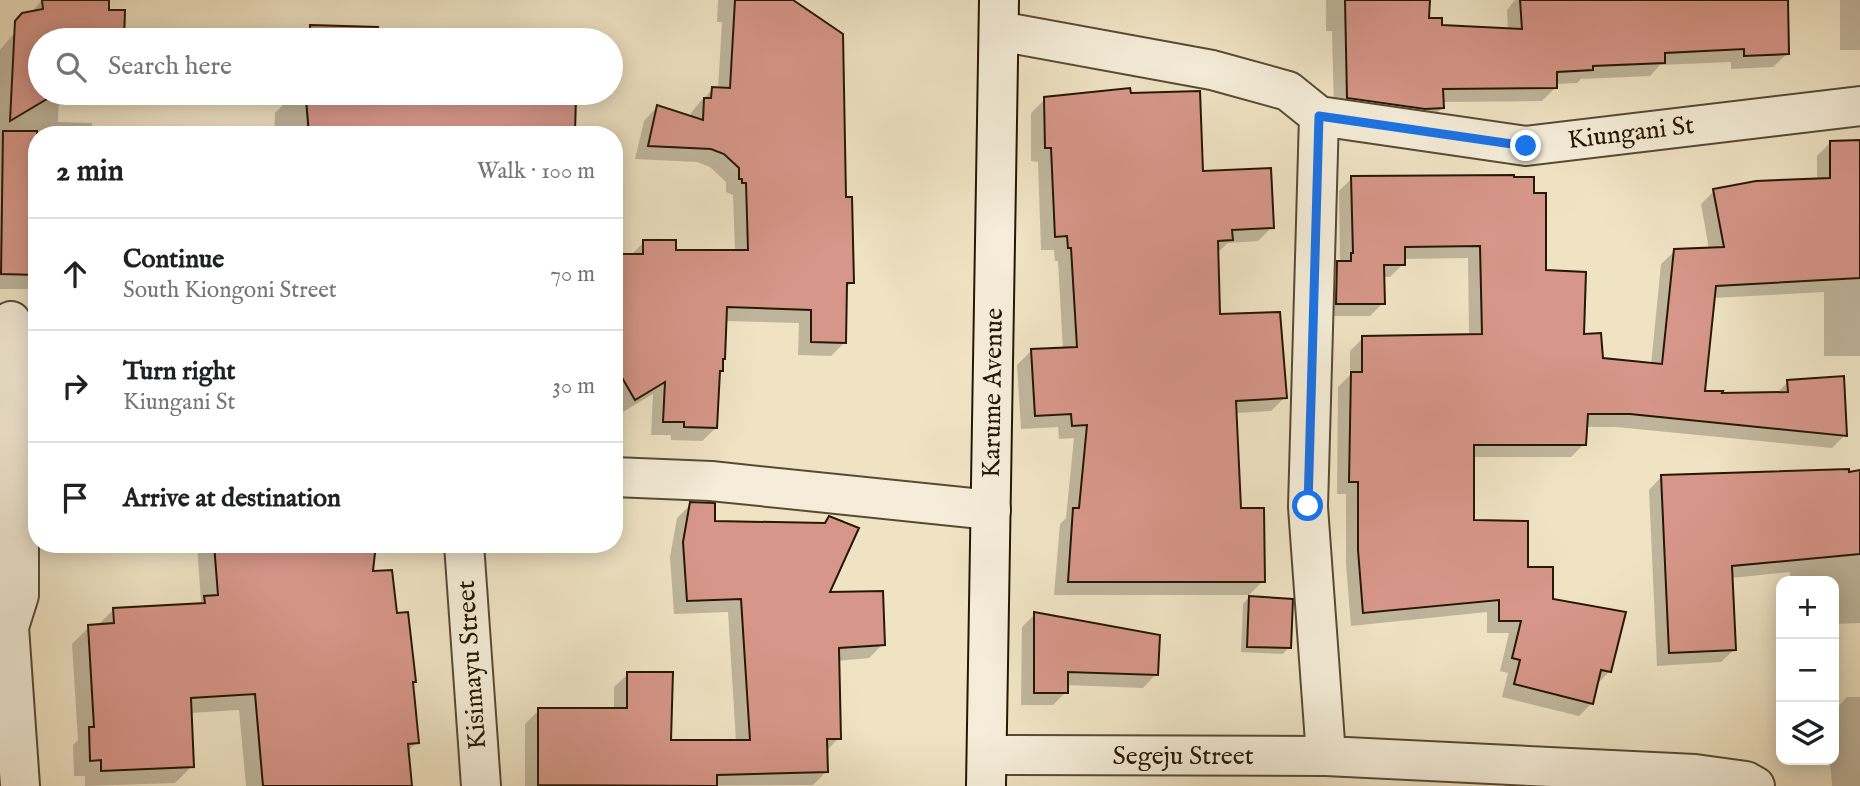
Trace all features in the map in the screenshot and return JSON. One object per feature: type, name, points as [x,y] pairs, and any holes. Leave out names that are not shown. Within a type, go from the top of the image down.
[{"type":"street","points":[[999,16],[1288,91],[1319,116],[1308,506],[1326,756]]},
{"type":"street","name":"Karume Avenue","points":[[986,771],[999,16]]},
{"type":"street","name":"Kiungani St","points":[[1319,116],[1526,146],[1860,106]]},
{"type":"street","points":[[16,321],[19,595],[4,627],[20,786]]},
{"type":"street","points":[[623,477],[711,481],[991,510]]},
{"type":"street","name":"Kisimayu Street","points":[[465,553],[481,786]]},
{"type":"street","name":"Segeju Street","points":[[986,771],[1326,756],[1695,774],[1746,781],[1755,786]]},
{"type":"building","points":[[42,0],[109,0],[109,10],[125,10],[124,28],[28,28],[28,105],[37,105],[10,121],[15,21],[22,13],[43,9]]},
{"type":"building","points":[[735,0],[793,0],[843,34],[846,197],[852,197],[854,283],[847,283],[846,343],[811,342],[811,310],[727,307],[725,359],[723,371],[720,371],[717,428],[684,427],[684,422],[663,422],[665,382],[635,400],[623,379],[623,254],[643,254],[643,240],[676,240],[676,250],[748,250],[746,183],[739,179],[739,168],[724,154],[711,149],[648,146],[657,105],[703,120],[704,98],[711,98],[712,87],[730,88]]},
{"type":"building","points":[[1345,0],[1430,0],[1429,18],[1442,18],[1442,25],[1522,29],[1520,0],[1788,0],[1789,54],[1744,56],[1744,49],[1665,53],[1665,63],[1593,66],[1593,70],[1557,72],[1557,88],[1443,89],[1444,108],[1425,109],[1347,98]]},
{"type":"building","points":[[310,25],[378,27],[378,28],[310,28]]},
{"type":"building","points":[[1130,88],[1131,93],[1200,91],[1203,171],[1271,168],[1274,228],[1232,230],[1233,240],[1218,241],[1220,314],[1280,312],[1287,398],[1236,401],[1241,508],[1264,508],[1265,582],[1068,582],[1073,508],[1079,508],[1087,425],[1072,426],[1071,414],[1035,416],[1031,349],[1077,347],[1071,248],[1068,248],[1067,236],[1055,237],[1051,148],[1045,148],[1044,97]]},
{"type":"building","points":[[306,105],[576,105],[575,126],[308,126]]},
{"type":"building","points":[[3,131],[28,131],[28,275],[1,274]]},
{"type":"building","points":[[1860,140],[1860,278],[1716,286],[1705,391],[1788,392],[1787,380],[1844,376],[1847,436],[1630,414],[1588,414],[1586,445],[1474,445],[1474,520],[1528,521],[1528,567],[1553,567],[1553,599],[1626,612],[1611,672],[1601,670],[1593,704],[1514,684],[1520,660],[1512,658],[1521,621],[1499,621],[1499,600],[1363,613],[1358,550],[1358,482],[1349,482],[1351,372],[1362,372],[1362,336],[1482,334],[1480,246],[1405,247],[1405,265],[1384,265],[1385,304],[1336,304],[1337,261],[1351,261],[1353,253],[1351,176],[1534,177],[1534,193],[1546,193],[1546,270],[1586,272],[1584,334],[1601,333],[1603,358],[1662,364],[1674,249],[1724,247],[1713,189],[1756,181],[1830,178],[1830,141]]},
{"type":"building","points":[[1849,469],[1849,472],[1860,470],[1860,554],[1732,566],[1736,650],[1669,653],[1661,475]]},
{"type":"building","points":[[690,502],[715,503],[715,521],[825,523],[829,516],[859,528],[830,592],[883,591],[885,645],[839,648],[841,739],[827,739],[828,772],[717,775],[717,786],[538,785],[538,708],[627,708],[627,672],[673,672],[671,740],[750,740],[741,599],[687,601],[683,542]]},
{"type":"building","points":[[215,553],[375,553],[373,571],[392,570],[397,613],[408,612],[416,682],[413,682],[419,743],[408,744],[412,786],[263,786],[255,694],[191,698],[194,767],[101,771],[101,760],[90,761],[89,727],[94,727],[88,625],[114,623],[113,608],[205,603],[204,596],[218,595]]},
{"type":"building","points":[[1249,596],[1293,599],[1291,648],[1247,647]]},
{"type":"building","points":[[1034,612],[1160,635],[1158,675],[1068,672],[1068,693],[1034,693]]},
{"type":"route","points":[[1308,506],[1319,116],[1526,146]]}]
